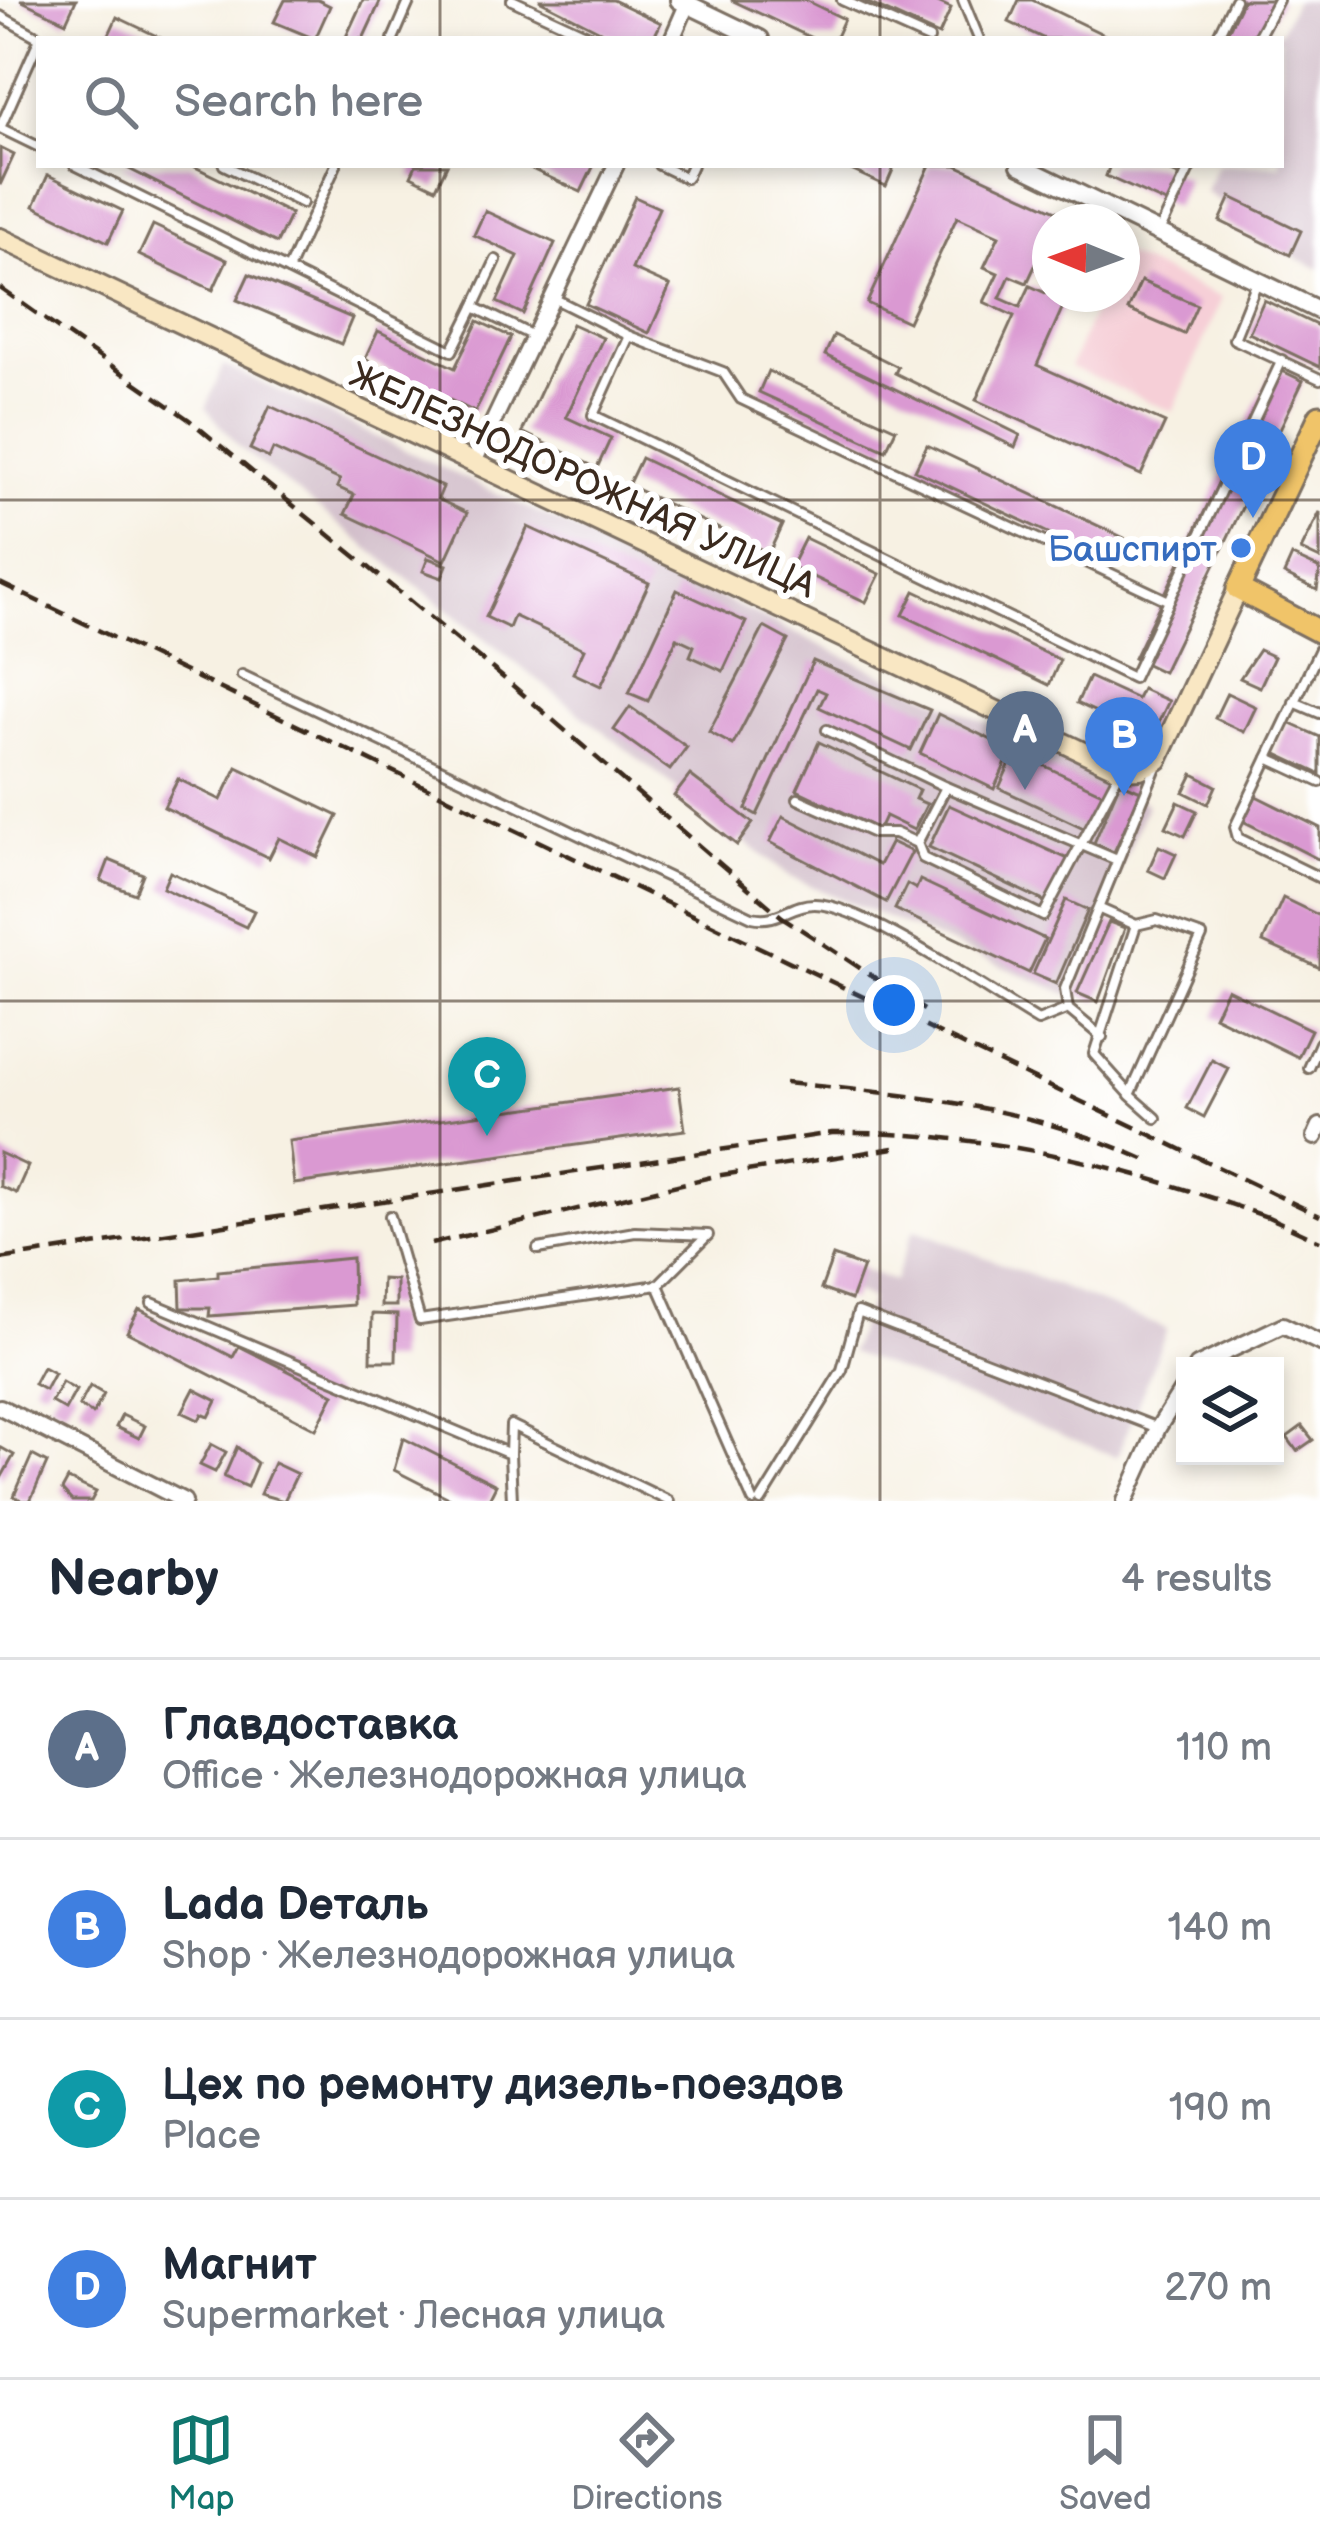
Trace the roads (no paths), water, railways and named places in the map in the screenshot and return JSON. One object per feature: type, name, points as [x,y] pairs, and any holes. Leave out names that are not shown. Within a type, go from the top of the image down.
[{"type":"main road","name":"ЖЕЛЕЗНОДОРОЖНАЯ УЛИЦА","points":[[0,238],[473,464],[1140,766]]},
{"type":"main road","points":[[1140,766],[1238,589],[1320,416]]},
{"type":"main road","points":[[1238,589],[1320,632]]},
{"type":"street","points":[[673,36],[685,1],[754,36]]},
{"type":"street","points":[[473,464],[614,168]]},
{"type":"street","points":[[1026,168],[1320,311]]},
{"type":"street","points":[[1216,1357],[1283,1325],[1320,1342]]},
{"type":"street","points":[[1124,1501],[1176,1399]]},
{"type":"street","points":[[0,1407],[184,1501]]},
{"type":"lane","points":[[394,36],[410,0]]},
{"type":"lane","points":[[842,0],[922,36]]},
{"type":"lane","points":[[963,0],[978,36]]},
{"type":"lane","points":[[1217,36],[1234,0]]},
{"type":"lane","points":[[1259,36],[1278,0]]},
{"type":"lane","points":[[516,1],[590,36]]},
{"type":"lane","points":[[0,16],[37,36]]},
{"type":"lane","points":[[898,36],[902,27]]},
{"type":"lane","points":[[36,49],[0,128],[36,146]]},
{"type":"lane","points":[[81,168],[452,351],[496,260]]},
{"type":"lane","points":[[232,168],[302,203]]},
{"type":"lane","points":[[288,270],[335,168]]},
{"type":"lane","points":[[664,168],[686,178],[691,168]]},
{"type":"lane","points":[[1159,232],[1190,168]]},
{"type":"lane","points":[[1257,281],[1234,339],[1320,379]]},
{"type":"lane","points":[[550,297],[629,336],[723,372],[741,399],[1168,602]]},
{"type":"lane","points":[[474,307],[534,337]]},
{"type":"lane","points":[[629,336],[593,415],[1132,678],[1282,360]]},
{"type":"lane","points":[[1320,649],[1235,833],[1320,878]]},
{"type":"lane","points":[[242,675],[752,917],[770,921],[812,903],[851,912],[1039,1021],[1068,1009]]},
{"type":"lane","points":[[1294,702],[1320,713]]},
{"type":"lane","points":[[827,730],[1078,848],[1117,860]]},
{"type":"lane","points":[[1268,758],[1320,782]]},
{"type":"lane","points":[[798,799],[874,833],[896,833],[917,843],[923,858],[1042,916],[1078,848],[1140,766]]},
{"type":"lane","points":[[1102,1037],[1068,1009],[1065,988],[1117,860],[1140,766]]},
{"type":"lane","points":[[917,843],[946,787]]},
{"type":"lane","points":[[1100,909],[1136,925],[1157,920],[1202,936],[1130,1095]]},
{"type":"lane","points":[[1136,925],[1094,1054],[1156,1118]]},
{"type":"lane","points":[[1309,1068],[1320,1043]]},
{"type":"lane","points":[[390,1216],[420,1320],[658,1285],[708,1235],[635,1232],[538,1249]]},
{"type":"lane","points":[[658,1285],[757,1501]]},
{"type":"lane","points":[[152,1304],[510,1454]]},
{"type":"lane","points":[[757,1501],[842,1370],[858,1312],[1158,1428]]},
{"type":"lane","points":[[512,1501],[511,1425],[669,1501]]},
{"type":"railway","points":[[0,288],[188,419],[511,684],[782,917],[924,1010]]},
{"type":"railway","points":[[0,583],[1320,1216]]},
{"type":"railway","points":[[785,1083],[972,1106],[1062,1128],[1152,1163]]},
{"type":"railway","points":[[0,1259],[832,1133],[948,1138],[1059,1156],[1169,1184],[1278,1221]]},
{"type":"railway","points":[[431,1244],[715,1176],[894,1148]]},
{"type":"railway","points":[[1266,1216],[1320,1241]]},
{"type":"place","name":"Магнит","points":[[1253,518]]},
{"type":"place","name":"Башспирт","points":[[1241,548]]},
{"type":"place","name":"Главдоставка","points":[[1025,790]]},
{"type":"place","name":"Lada Dеталь","points":[[1124,796]]},
{"type":"place","name":"Цех по ремонту дизель-поездов","points":[[487,1136]]}]
